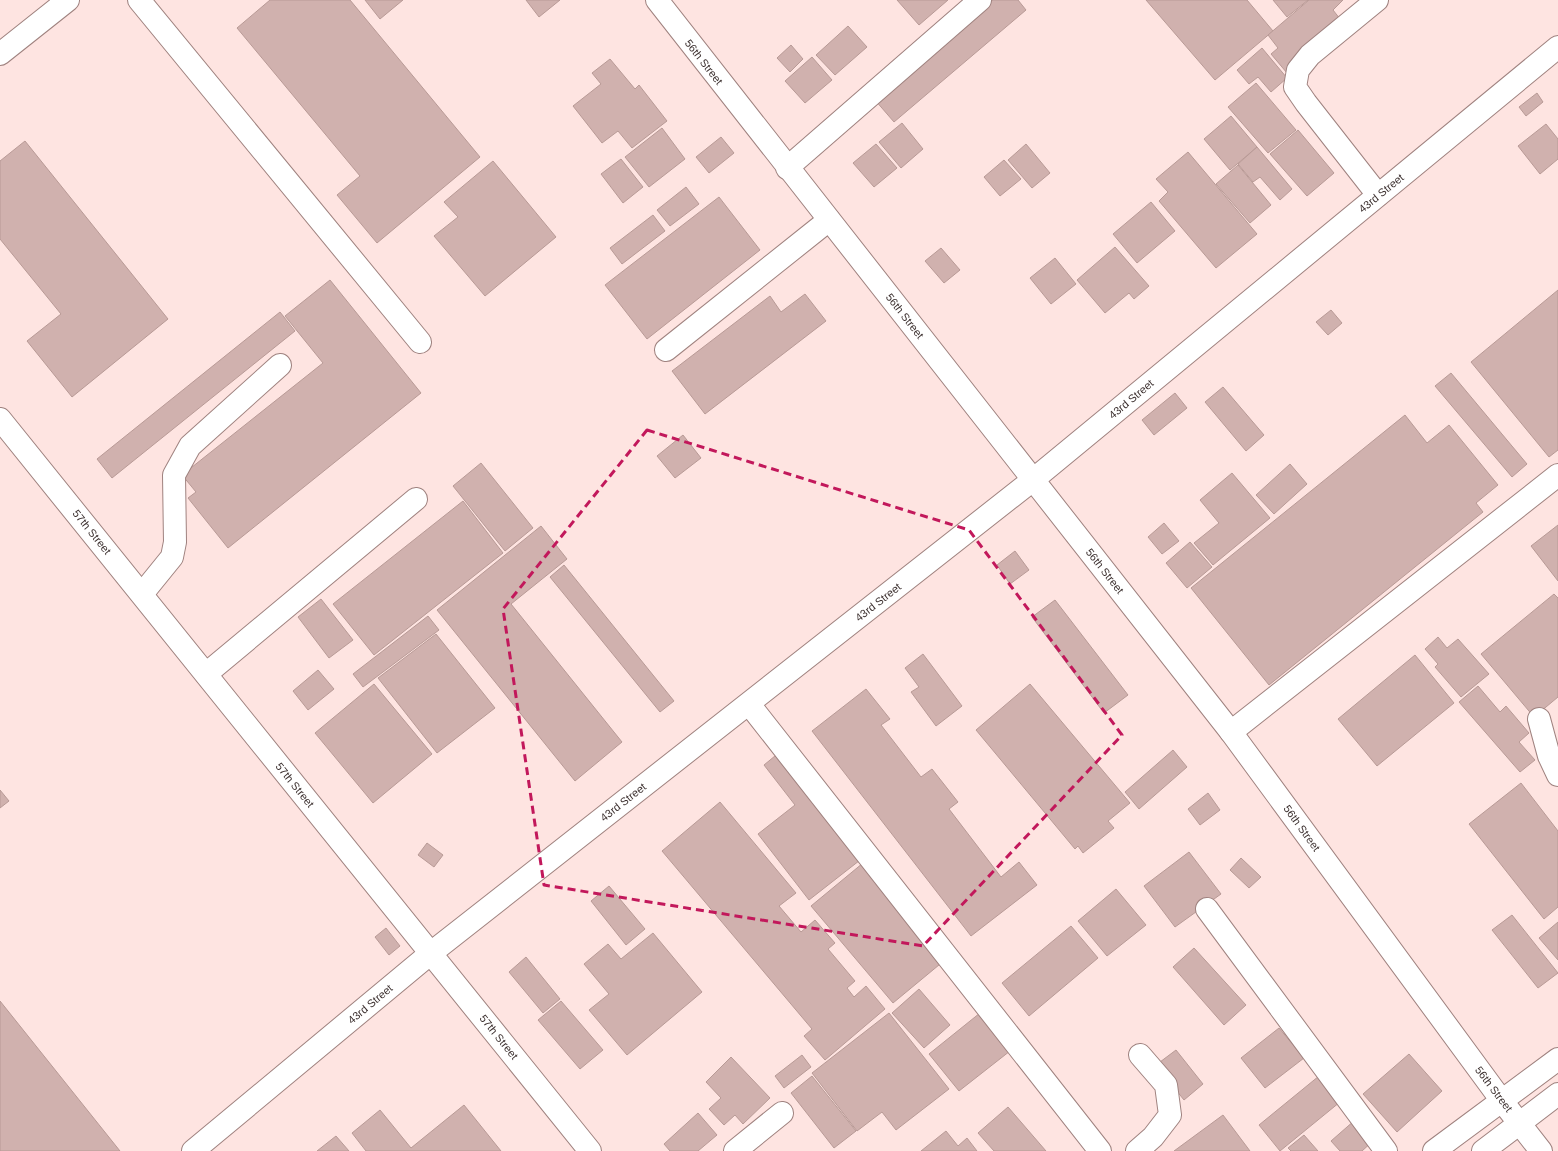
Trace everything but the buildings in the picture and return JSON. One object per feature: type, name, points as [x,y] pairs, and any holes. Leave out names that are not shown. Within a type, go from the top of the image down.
[{"type":"street","points":[[0,54],[68,0]]},
{"type":"street","points":[[139,0],[420,342]]},
{"type":"street","name":"56th Street","points":[[657,0],[787,168],[1034,479],[1231,732],[1502,1101],[1541,1151]]},
{"type":"street","points":[[787,168],[980,0]]},
{"type":"street","points":[[1378,0],[1310,56],[1298,70],[1295,87],[1306,104],[1378,196]]},
{"type":"street","name":"43rd Street","points":[[193,1151],[431,953],[1034,479],[1558,47]]},
{"type":"street","points":[[666,350],[829,220]]},
{"type":"street","points":[[142,594],[172,557],[175,542],[174,475],[190,446],[280,365]]},
{"type":"street","name":"57th Street","points":[[0,419],[590,1151]]},
{"type":"street","points":[[1231,732],[1558,475]]},
{"type":"street","points":[[206,674],[416,499]]},
{"type":"street","points":[[749,704],[1100,1151]]},
{"type":"street","points":[[1538,719],[1549,756],[1558,775]]},
{"type":"street","points":[[1207,909],[1386,1151]]},
{"type":"street","points":[[1137,1151],[1153,1137],[1170,1115],[1166,1085],[1140,1055]]},
{"type":"street","points":[[1434,1151],[1558,1059]]},
{"type":"street","points":[[1483,1151],[1558,1094]]},
{"type":"street","points":[[735,1151],[782,1113]]},
{"type":"highlighted area","points":[[647,430],[969,530],[1122,735],[923,946],[544,885],[503,609]]}]
